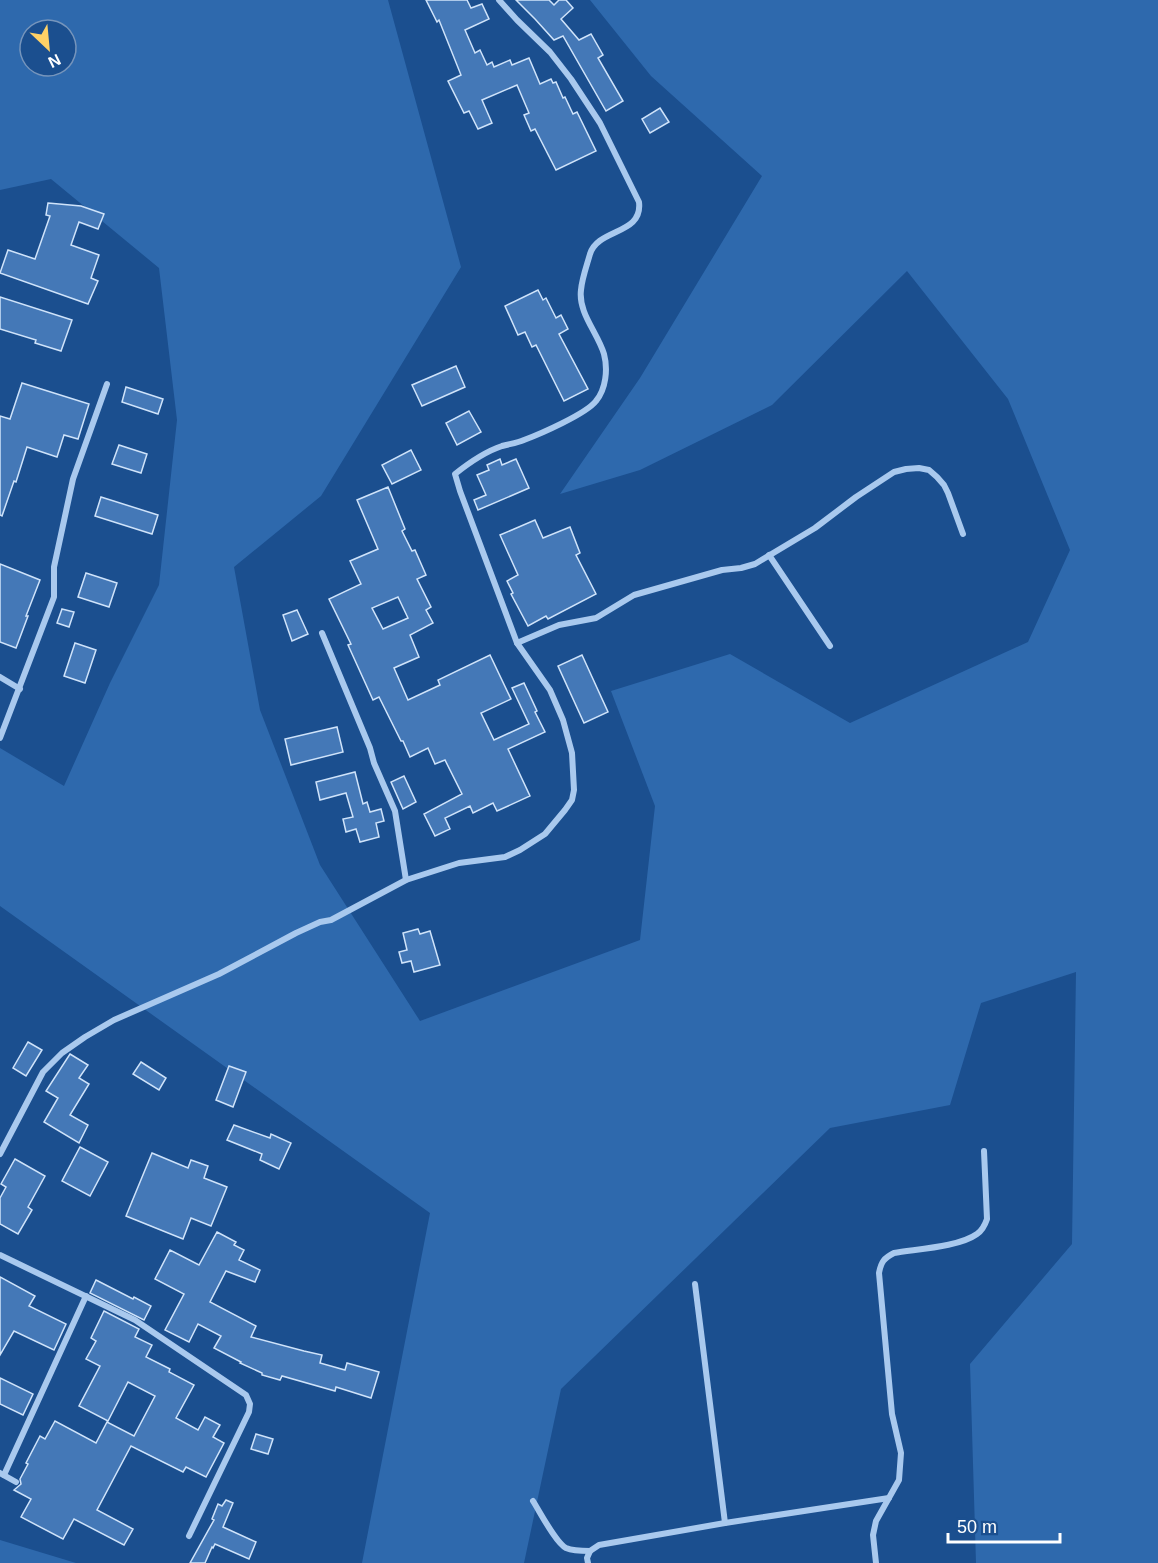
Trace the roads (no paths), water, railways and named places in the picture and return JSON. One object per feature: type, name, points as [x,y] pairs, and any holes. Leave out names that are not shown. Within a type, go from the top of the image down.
[{"type":"street","points":[[0,1154],[43,1072],[62,1053],[85,1036],[114,1020],[219,974],[296,933],[320,922],[331,920],[406,879],[459,863],[505,857],[520,850],[545,834],[572,800],[574,790],[572,753],[563,720],[550,690],[517,643],[455,474],[475,458],[501,446],[523,440],[581,413],[598,400],[605,382],[607,365],[603,351],[585,314],[581,290],[594,245],[628,226],[636,219],[640,211],[639,202],[600,123],[550,52],[499,0]]},
{"type":"street","points":[[0,738],[54,597],[54,567],[73,479],[108,384]]},
{"type":"street","points":[[517,643],[559,625],[596,618],[634,595],[722,570],[755,564],[815,528],[894,472],[906,469],[928,470],[937,477],[944,485],[963,534]]},
{"type":"street","points":[[769,555],[830,646]]},
{"type":"street","points":[[322,633],[370,748],[374,763],[396,811],[406,879]]},
{"type":"street","points":[[0,677],[20,689]]},
{"type":"street","points":[[876,1563],[874,1528],[899,1480],[901,1454],[891,1402],[879,1273],[881,1264],[886,1257],[894,1253],[959,1242],[980,1233],[987,1219],[984,1151]]},
{"type":"street","points":[[0,1255],[135,1320],[246,1395],[250,1404],[249,1412],[189,1536]]},
{"type":"street","points":[[695,1284],[725,1523]]},
{"type":"street","points":[[16,1482],[2,1474],[86,1296]]},
{"type":"street","points":[[588,1563],[587,1558],[590,1551],[599,1545],[889,1498]]},
{"type":"street","points":[[533,1501],[559,1543],[566,1548],[590,1551]]}]
